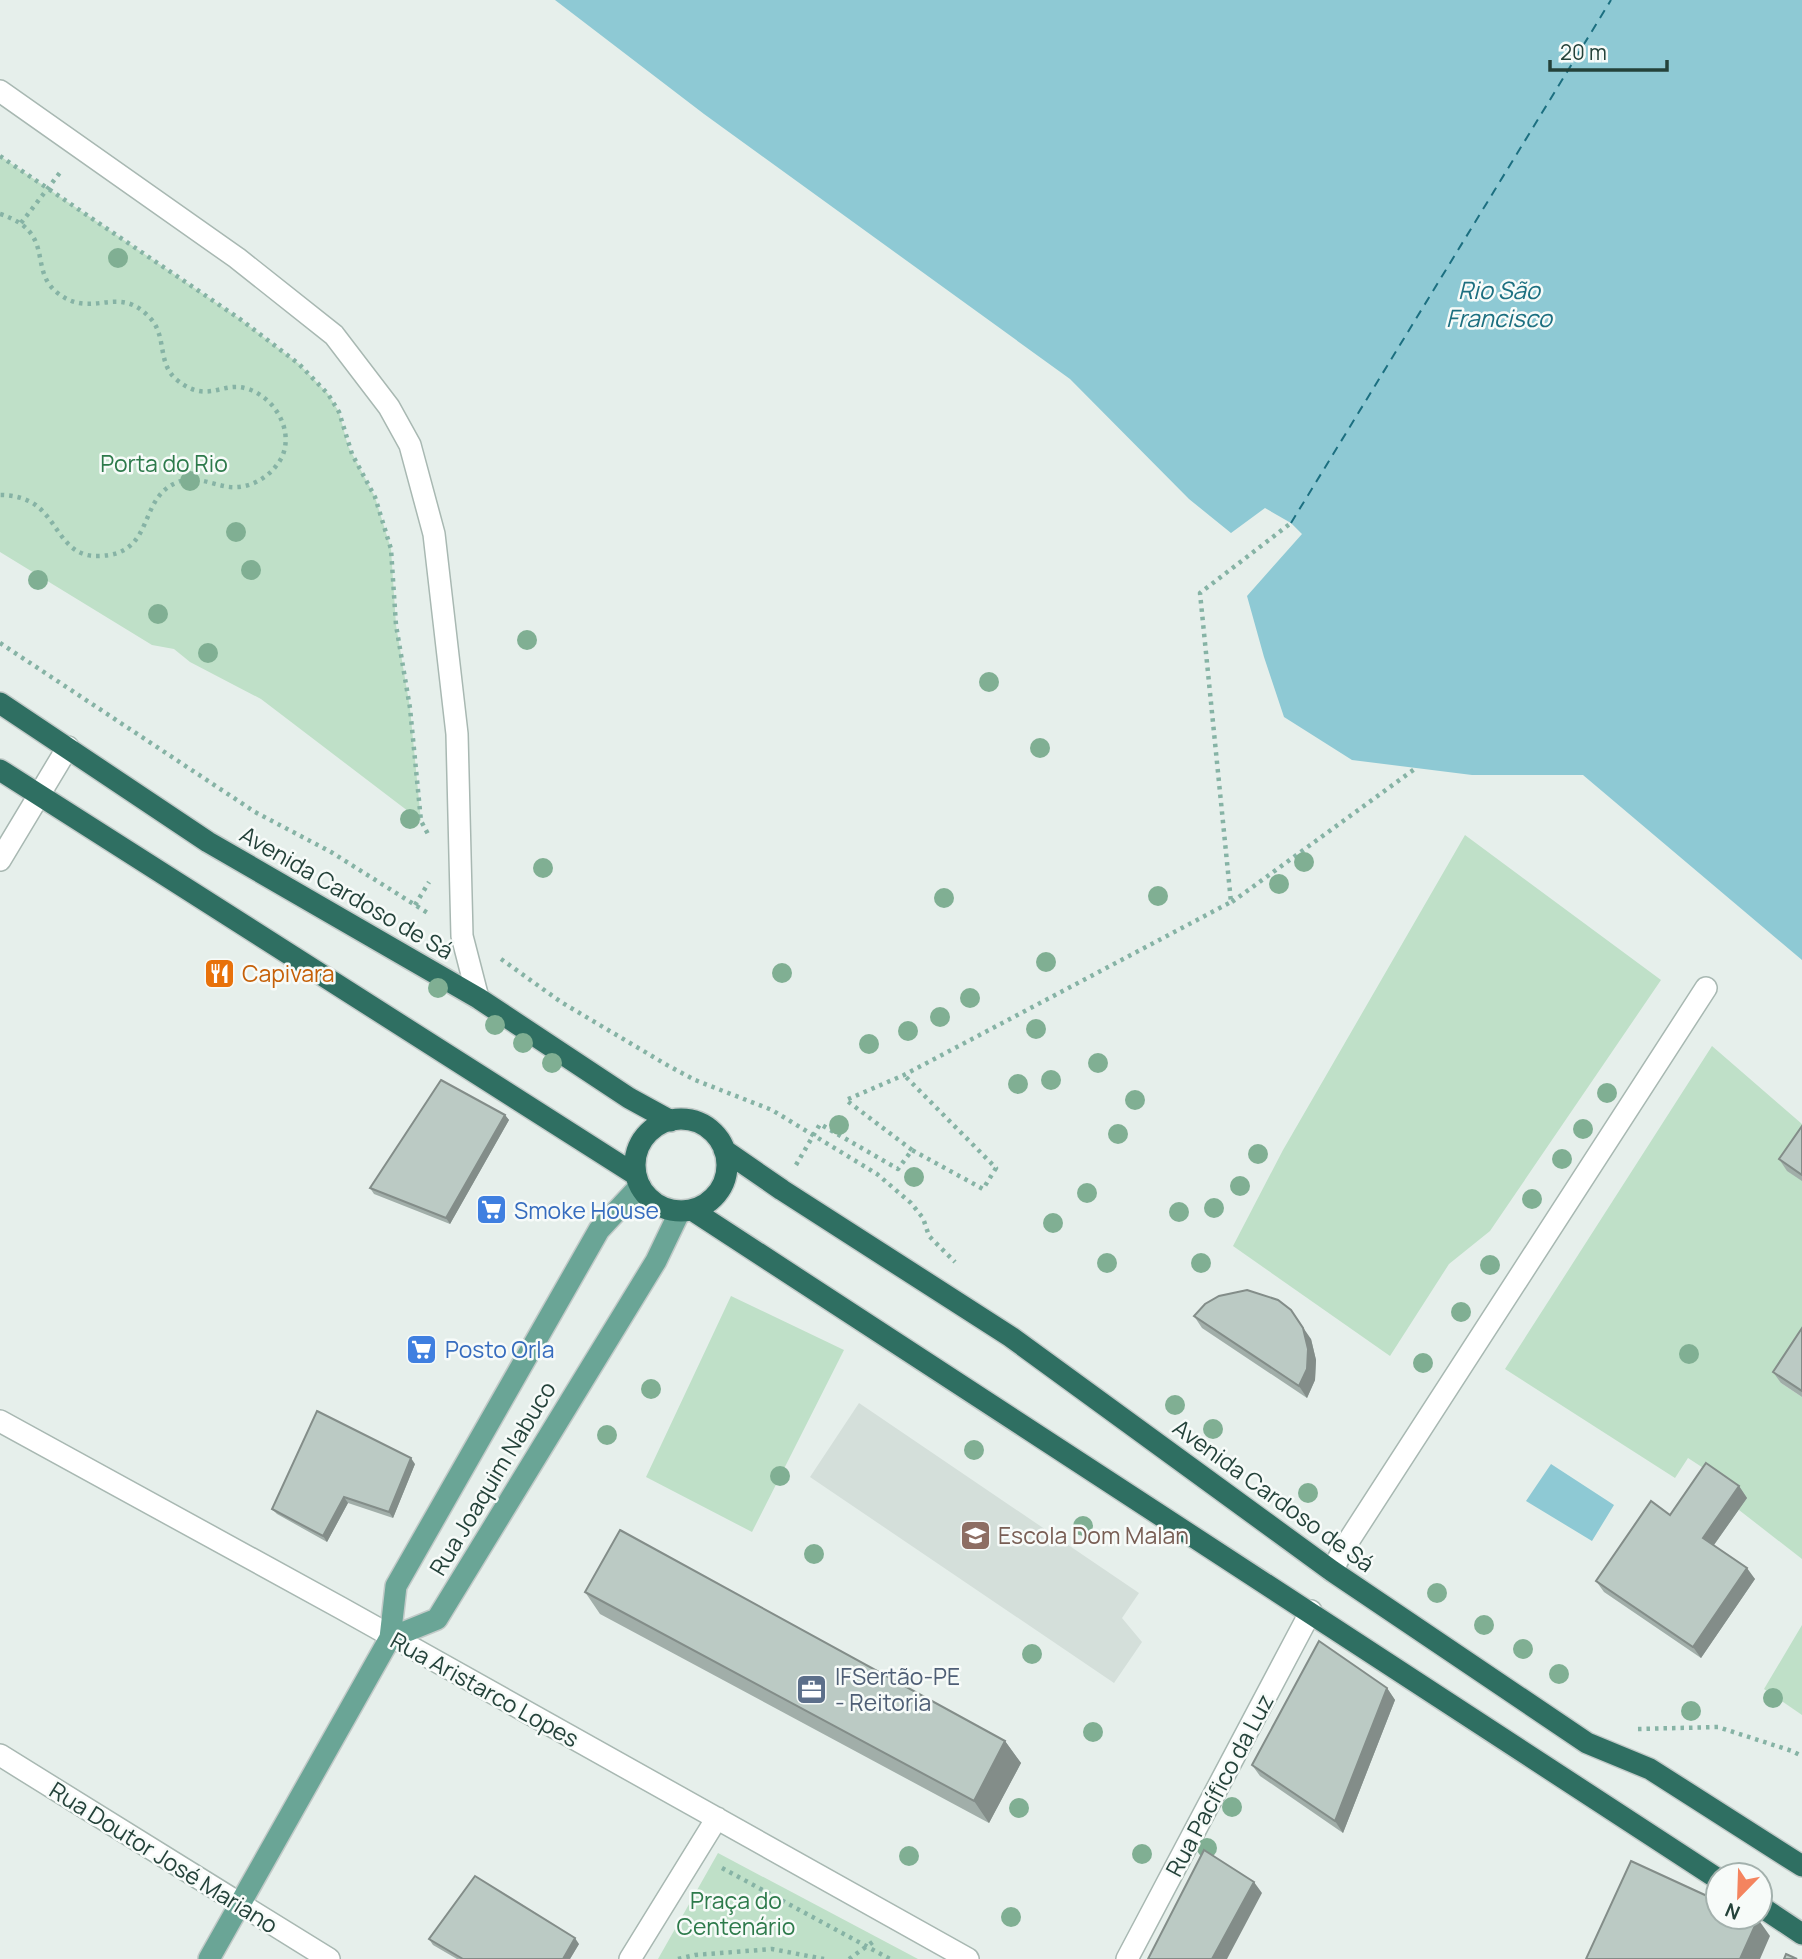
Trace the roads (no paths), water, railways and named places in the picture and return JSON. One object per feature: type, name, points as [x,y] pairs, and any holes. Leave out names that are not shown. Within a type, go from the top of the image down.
[{"type":"highway","name":"Avenida Cardoso de Sá","points":[[0,703],[208,842],[478,998],[629,1098],[671,1121]]},
{"type":"highway","points":[[0,770],[638,1181],[656,1204],[667,1209],[686,1210],[714,1198],[726,1175],[724,1150],[712,1131],[693,1121],[671,1121],[659,1125],[642,1141],[635,1163],[638,1181]]},
{"type":"highway","name":"Avenida Cardoso de Sá","points":[[724,1150],[1011,1337],[1332,1571],[1587,1743],[1650,1769],[1802,1866]]},
{"type":"highway","points":[[686,1210],[1311,1611],[1704,1870]]},
{"type":"highway","points":[[1774,1915],[1802,1934]]},
{"type":"main road","name":"Rua Joaquim Nabuco","points":[[209,1959],[390,1638],[396,1586],[599,1230],[638,1181]]},
{"type":"main road","name":"Rua Joaquim Nabuco","points":[[390,1638],[437,1619],[686,1210]]},
{"type":"street","points":[[0,91],[237,258],[334,335],[389,407],[410,445],[433,534],[457,734],[462,936],[478,998]]},
{"type":"street","points":[[0,860],[68,747]]},
{"type":"street","points":[[1332,1571],[1344,1548],[1706,988]]},
{"type":"street","name":"Rua Aristarco Lopes","points":[[0,1422],[717,1818],[938,1952],[968,1959]]},
{"type":"street","name":"Rua Pacífico da Luz","points":[[1128,1959],[1311,1611]]},
{"type":"street","name":"Rua Doutor José Mariano","points":[[0,1755],[329,1959]]},
{"type":"street","points":[[630,1959],[717,1818]]},
{"type":"water","name":"Rio São Francisco","points":[[555,0],[1802,0],[1802,960],[1583,775],[1472,775],[1352,760],[1284,717],[1247,596],[1302,534],[1291,523],[1265,508],[1231,533],[1189,499],[1070,379],[704,114]]},
{"type":"water","points":[[1551,1464],[1614,1505],[1592,1541],[1526,1501]]},
{"type":"place","name":"Capivara","points":[[219,973]]},
{"type":"place","name":"Smoke House","points":[[491,1210]]},
{"type":"place","name":"Posto Orla","points":[[422,1349]]},
{"type":"place","name":"Escola Dom Malan","points":[[975,1535]]},
{"type":"place","name":"IFSertão-PE - Reitoria","points":[[812,1689]]},
{"type":"park label","name":"Porta do Rio","points":[[164,463]]},
{"type":"park label","name":"Praça do Centenário","points":[[736,1913]]}]
